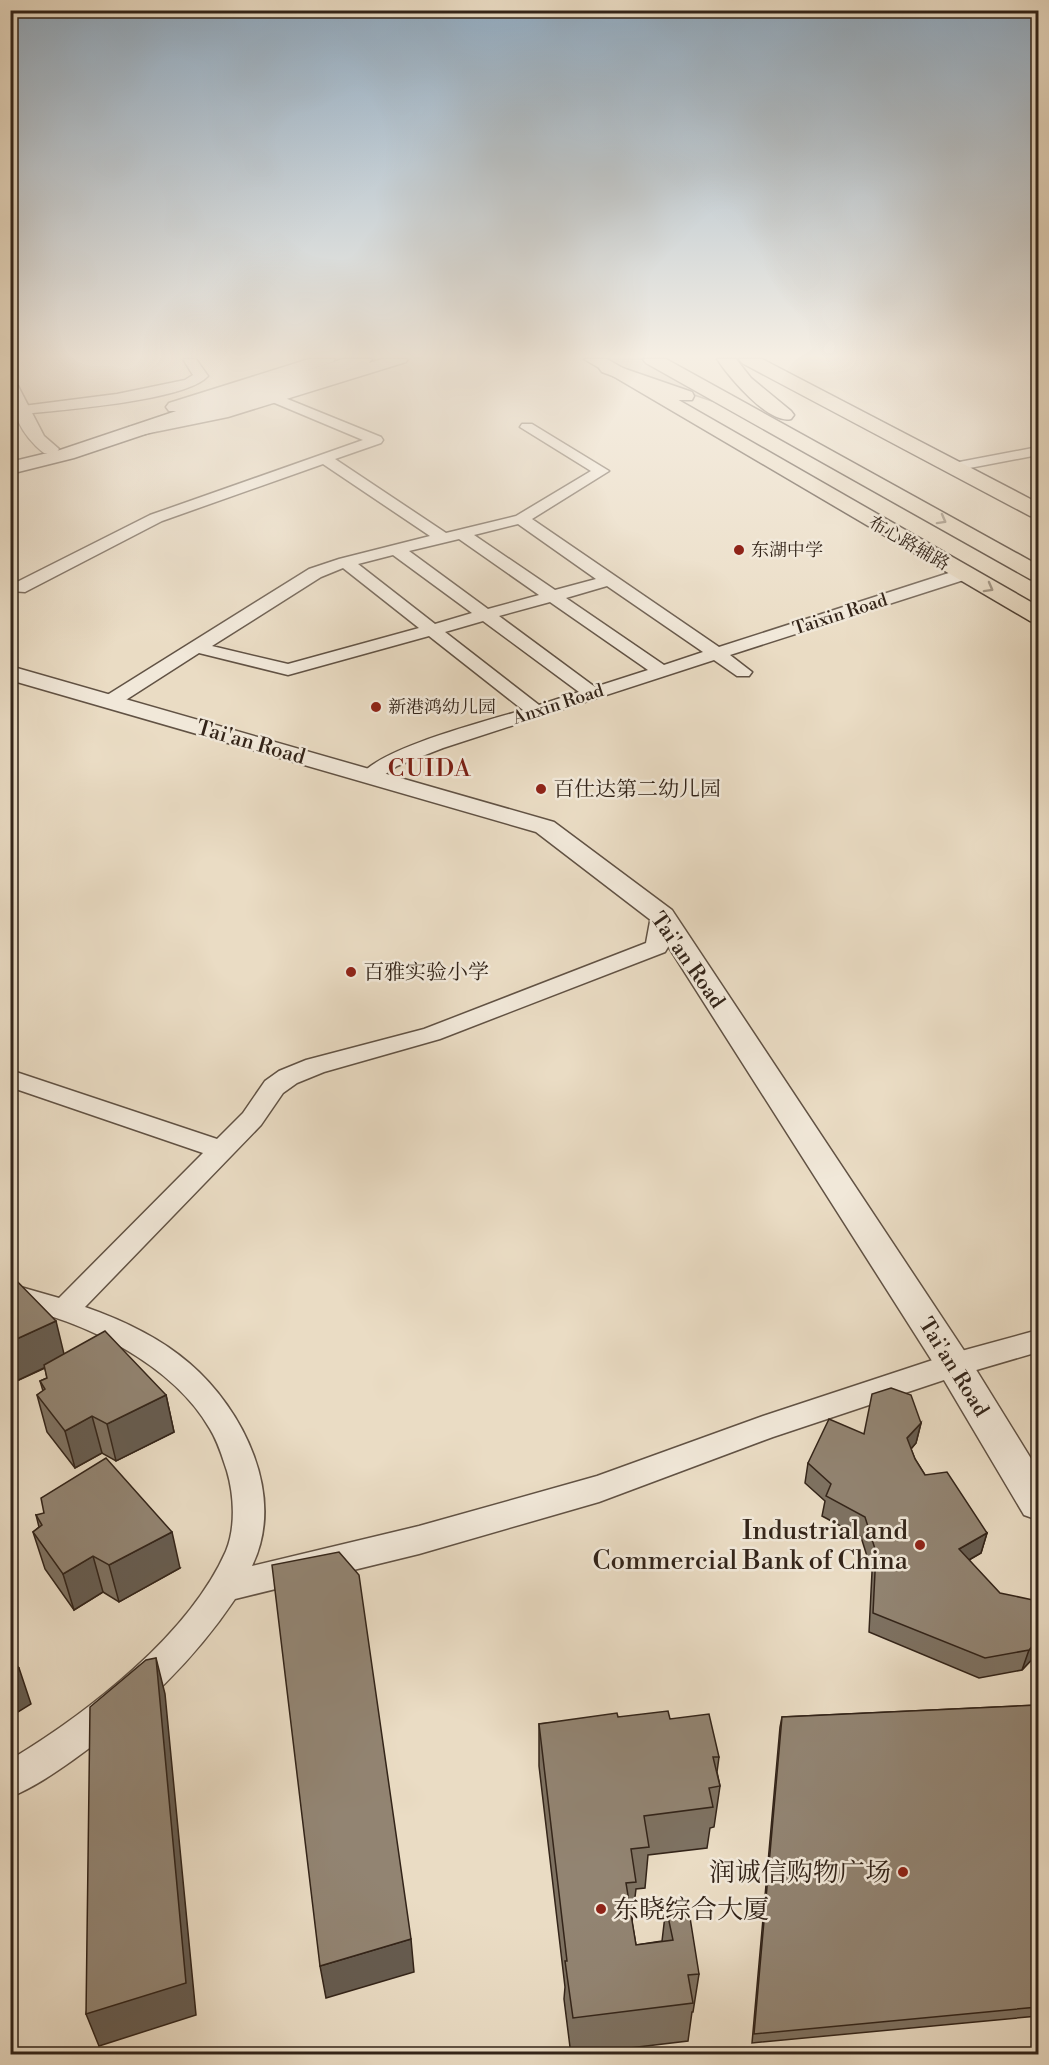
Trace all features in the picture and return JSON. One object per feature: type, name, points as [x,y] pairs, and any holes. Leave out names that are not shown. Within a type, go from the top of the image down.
[{"type":"main road","points":[[10,468],[61,455]]},
{"type":"main road","name":"布心路辅路","points":[[758,455],[1038,616]]},
{"type":"main road","points":[[838,455],[1038,574]]},
{"type":"main road","points":[[849,455],[1018,540]]},
{"type":"main road","points":[[932,455],[1038,511]]},
{"type":"street","points":[[10,586],[20,588],[156,518],[335,455]]},
{"type":"street","points":[[111,701],[303,579],[345,562],[521,519],[602,471],[575,455]]},
{"type":"street","points":[[954,467],[1015,455]]},
{"type":"street","points":[[325,459],[443,538]]},
{"type":"street","points":[[521,519],[743,672]]},
{"type":"street","points":[[462,534],[661,671]]},
{"type":"street","points":[[397,550],[592,693]]},
{"type":"street","points":[[345,562],[536,711]]},
{"type":"street","name":"Taixin Road","points":[[717,653],[964,574]]},
{"type":"street","points":[[196,647],[288,670],[610,580]]},
{"type":"street","name":"Anxin Road","points":[[370,776],[390,762],[414,751],[717,653]]},
{"type":"street","name":"Tai'an Road","points":[[10,673],[545,827],[662,916],[954,1365],[1038,1503]]},
{"type":"street","points":[[64,1310],[252,1119],[274,1088],[288,1077],[315,1066],[432,1034],[657,947],[662,916]]},
{"type":"street","points":[[10,1078],[222,1150]]},
{"type":"street","points":[[10,1295],[64,1310],[129,1336],[165,1359],[199,1389],[224,1426],[241,1460],[250,1500],[243,1550],[211,1609],[143,1684],[45,1761],[10,1780]]},
{"type":"street","points":[[223,1587],[419,1540],[598,1489],[763,1428],[954,1365],[1038,1341]]},
{"type":"building","points":[[10,1274],[56,1321],[10,1342]]},
{"type":"building","points":[[105,1331],[166,1395],[107,1424],[92,1416],[65,1431],[37,1395],[45,1389],[40,1381],[47,1378],[44,1365]]},
{"type":"building","name":"Industrial and Commercial Bank of China","points":[[891,1388],[911,1395],[921,1423],[907,1438],[915,1459],[925,1475],[947,1472],[987,1533],[959,1549],[1000,1593],[1038,1601],[1038,1640],[1029,1650],[985,1658],[873,1613],[876,1552],[865,1517],[826,1496],[831,1484],[808,1463],[829,1419],[864,1434],[872,1394]]},
{"type":"building","points":[[106,1458],[172,1532],[109,1565],[93,1556],[63,1574],[33,1532],[42,1525],[36,1515],[44,1513],[41,1498]]},
{"type":"building","points":[[339,1552],[359,1575],[411,1939],[320,1966],[272,1565]]},
{"type":"building","points":[[10,1657],[19,1668],[10,1673]]},
{"type":"building","points":[[156,1658],[186,1983],[86,2014],[90,1707],[146,1660]]},
{"type":"building","name":"润诚信购物广场","points":[[1038,1705],[1038,2007],[754,2034],[782,1717]]},
{"type":"building","name":"东晓综合大厦","points":[[668,1711],[670,1719],[709,1714],[719,1757],[713,1757],[720,1786],[709,1788],[713,1807],[644,1816],[649,1847],[631,1849],[636,1882],[626,1883],[636,1945],[673,1940],[666,1907],[688,1905],[699,1974],[688,1975],[693,2003],[573,2018],[539,1724],[617,1713],[618,1717]]},
{"type":"place","name":"东湖中学","points":[[739,550]]},
{"type":"place","name":"新港鸿幼儿园","points":[[376,707]]},
{"type":"place","name":"百仕达第二幼儿园","points":[[541,789]]},
{"type":"place","name":"百雅实验小学","points":[[351,972]]},
{"type":"place","name":"Industrial and Commercial Bank of China","points":[[920,1545]]},
{"type":"place","name":"润诚信购物广场","points":[[903,1872]]},
{"type":"place","name":"东晓综合大厦","points":[[601,1909]]},
{"type":"district","name":"CUIDA","points":[[430,768]]}]
